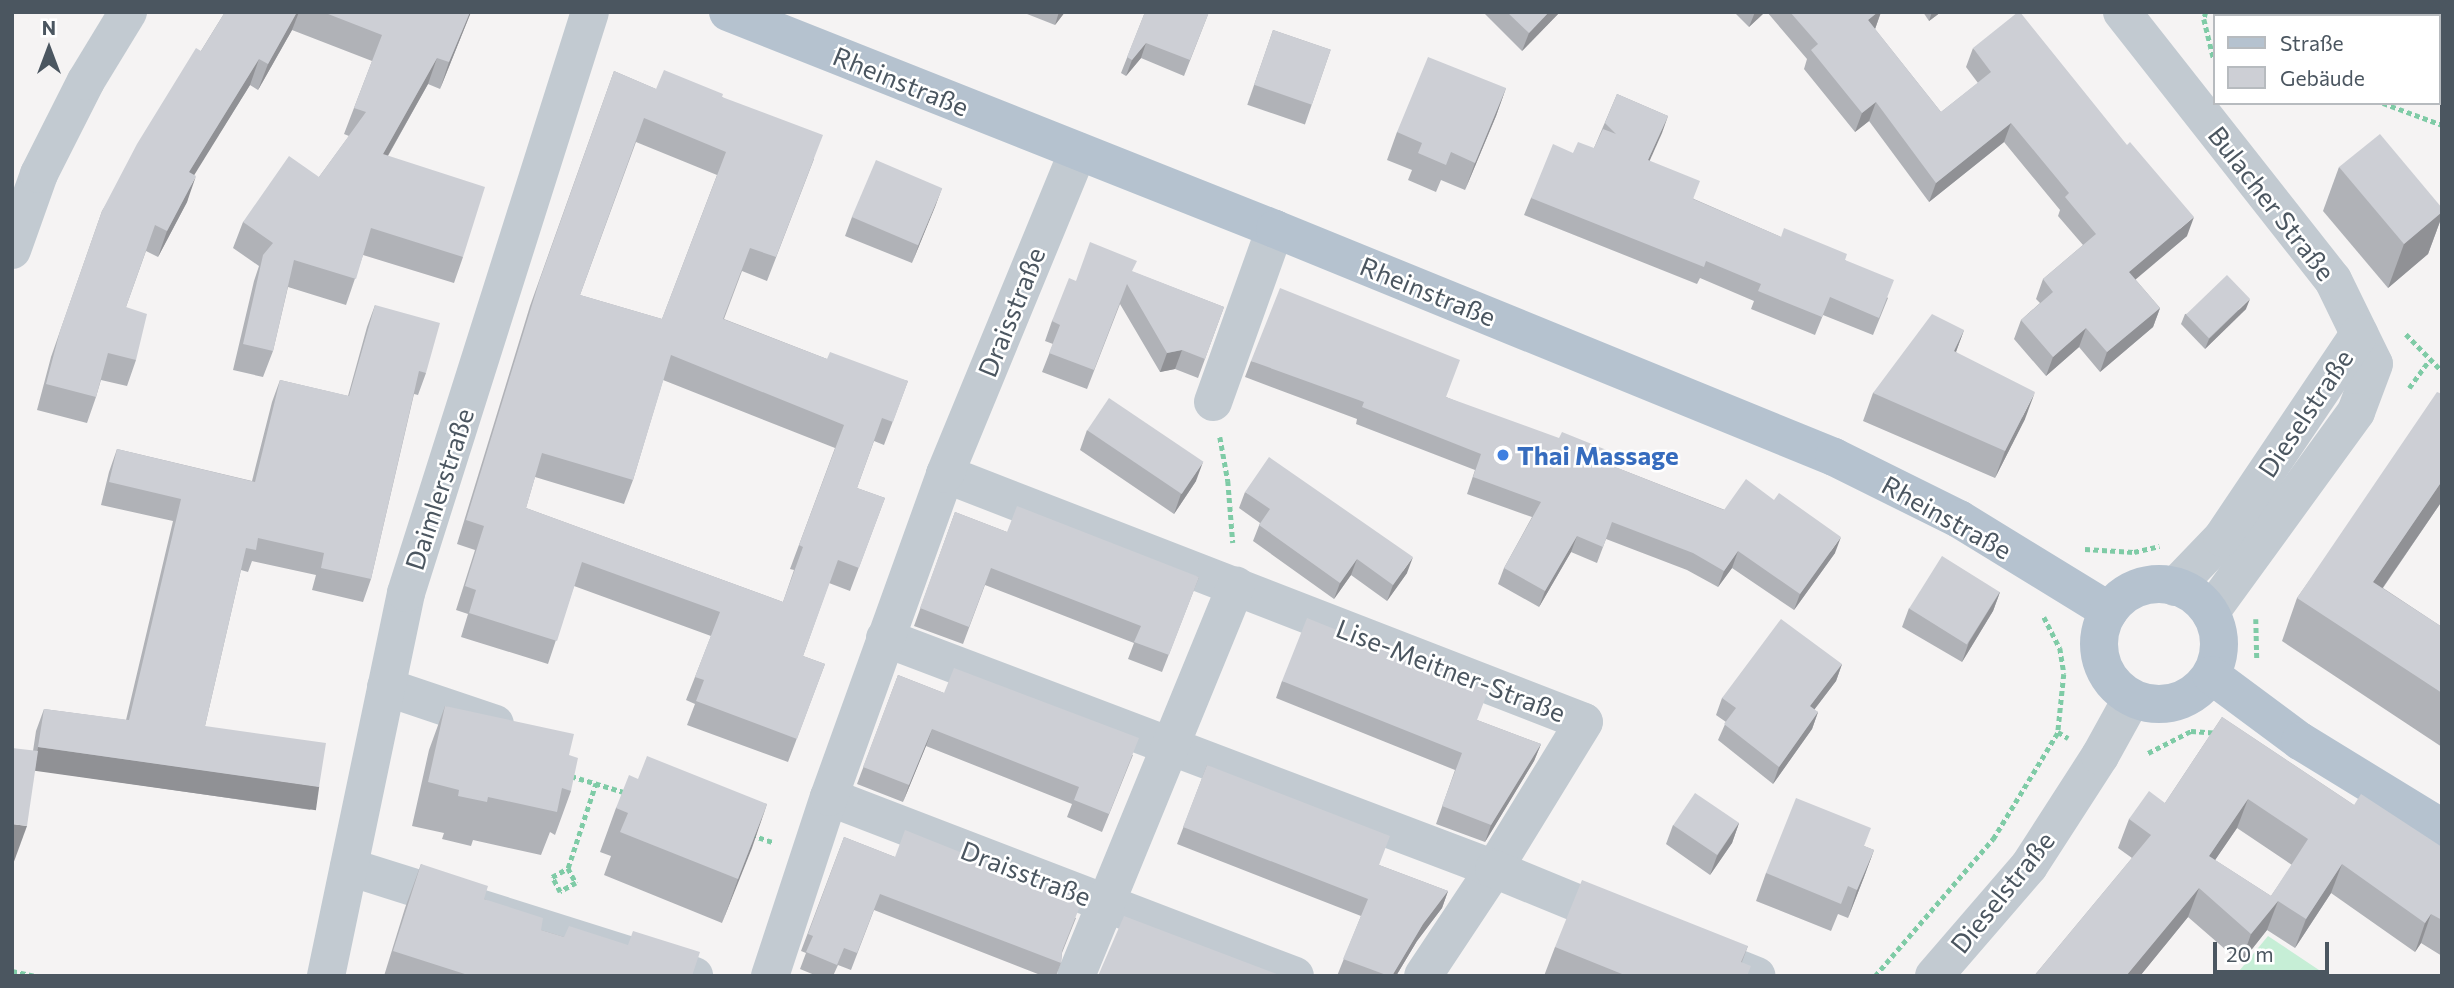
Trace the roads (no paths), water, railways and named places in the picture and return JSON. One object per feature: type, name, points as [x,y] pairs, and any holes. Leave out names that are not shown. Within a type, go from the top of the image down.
[{"type":"main road","name":"Rheinstraße","points":[[728,12],[1275,229],[1834,457],[1959,519],[2109,611]]},
{"type":"main road","points":[[2159,584],[2175,587],[2193,596],[2210,612],[2219,644],[2211,675],[2201,687],[2180,701],[2160,705],[2132,698],[2117,688],[2103,669],[2099,653],[2100,631],[2109,611],[2123,596],[2143,587],[2159,584]]},
{"type":"main road","points":[[2211,675],[2300,741],[2442,828]]},
{"type":"street","points":[[12,250],[39,174],[86,81],[128,12]]},
{"type":"street","name":"Daimlerstraße","points":[[326,976],[406,593],[590,12]]},
{"type":"street","name":"Bulacher Straße","points":[[2122,12],[2333,280],[2360,334]]},
{"type":"street","name":"Draisstraße","points":[[770,976],[829,797],[945,474],[1078,151]]},
{"type":"street","points":[[1213,402],[1275,229]]},
{"type":"street","name":"Dieselstraße","points":[[2175,587],[2222,538],[2360,334]]},
{"type":"street","name":"Dieselstraße","points":[[2210,612],[2356,412],[2374,364],[2360,334]]},
{"type":"street","points":[[945,474],[1236,586],[1076,976]]},
{"type":"street","name":"Lise-Meitner-Straße","points":[[1236,586],[1584,722],[1494,869],[1423,976]]},
{"type":"street","points":[[885,638],[1494,869],[1757,976]]},
{"type":"street","points":[[386,687],[525,734]]},
{"type":"street","name":"Dieselstraße","points":[[1934,976],[2029,866],[2100,756],[2132,698]]},
{"type":"street","name":"Draisstraße","points":[[829,797],[1105,905]]},
{"type":"street","points":[[349,867],[694,976]]},
{"type":"street","points":[[1105,905],[1295,976]]},
{"type":"waterway","points":[[2437,12],[2442,15]]},
{"type":"place","name":"Thai Massage","points":[[1503,455]]}]
